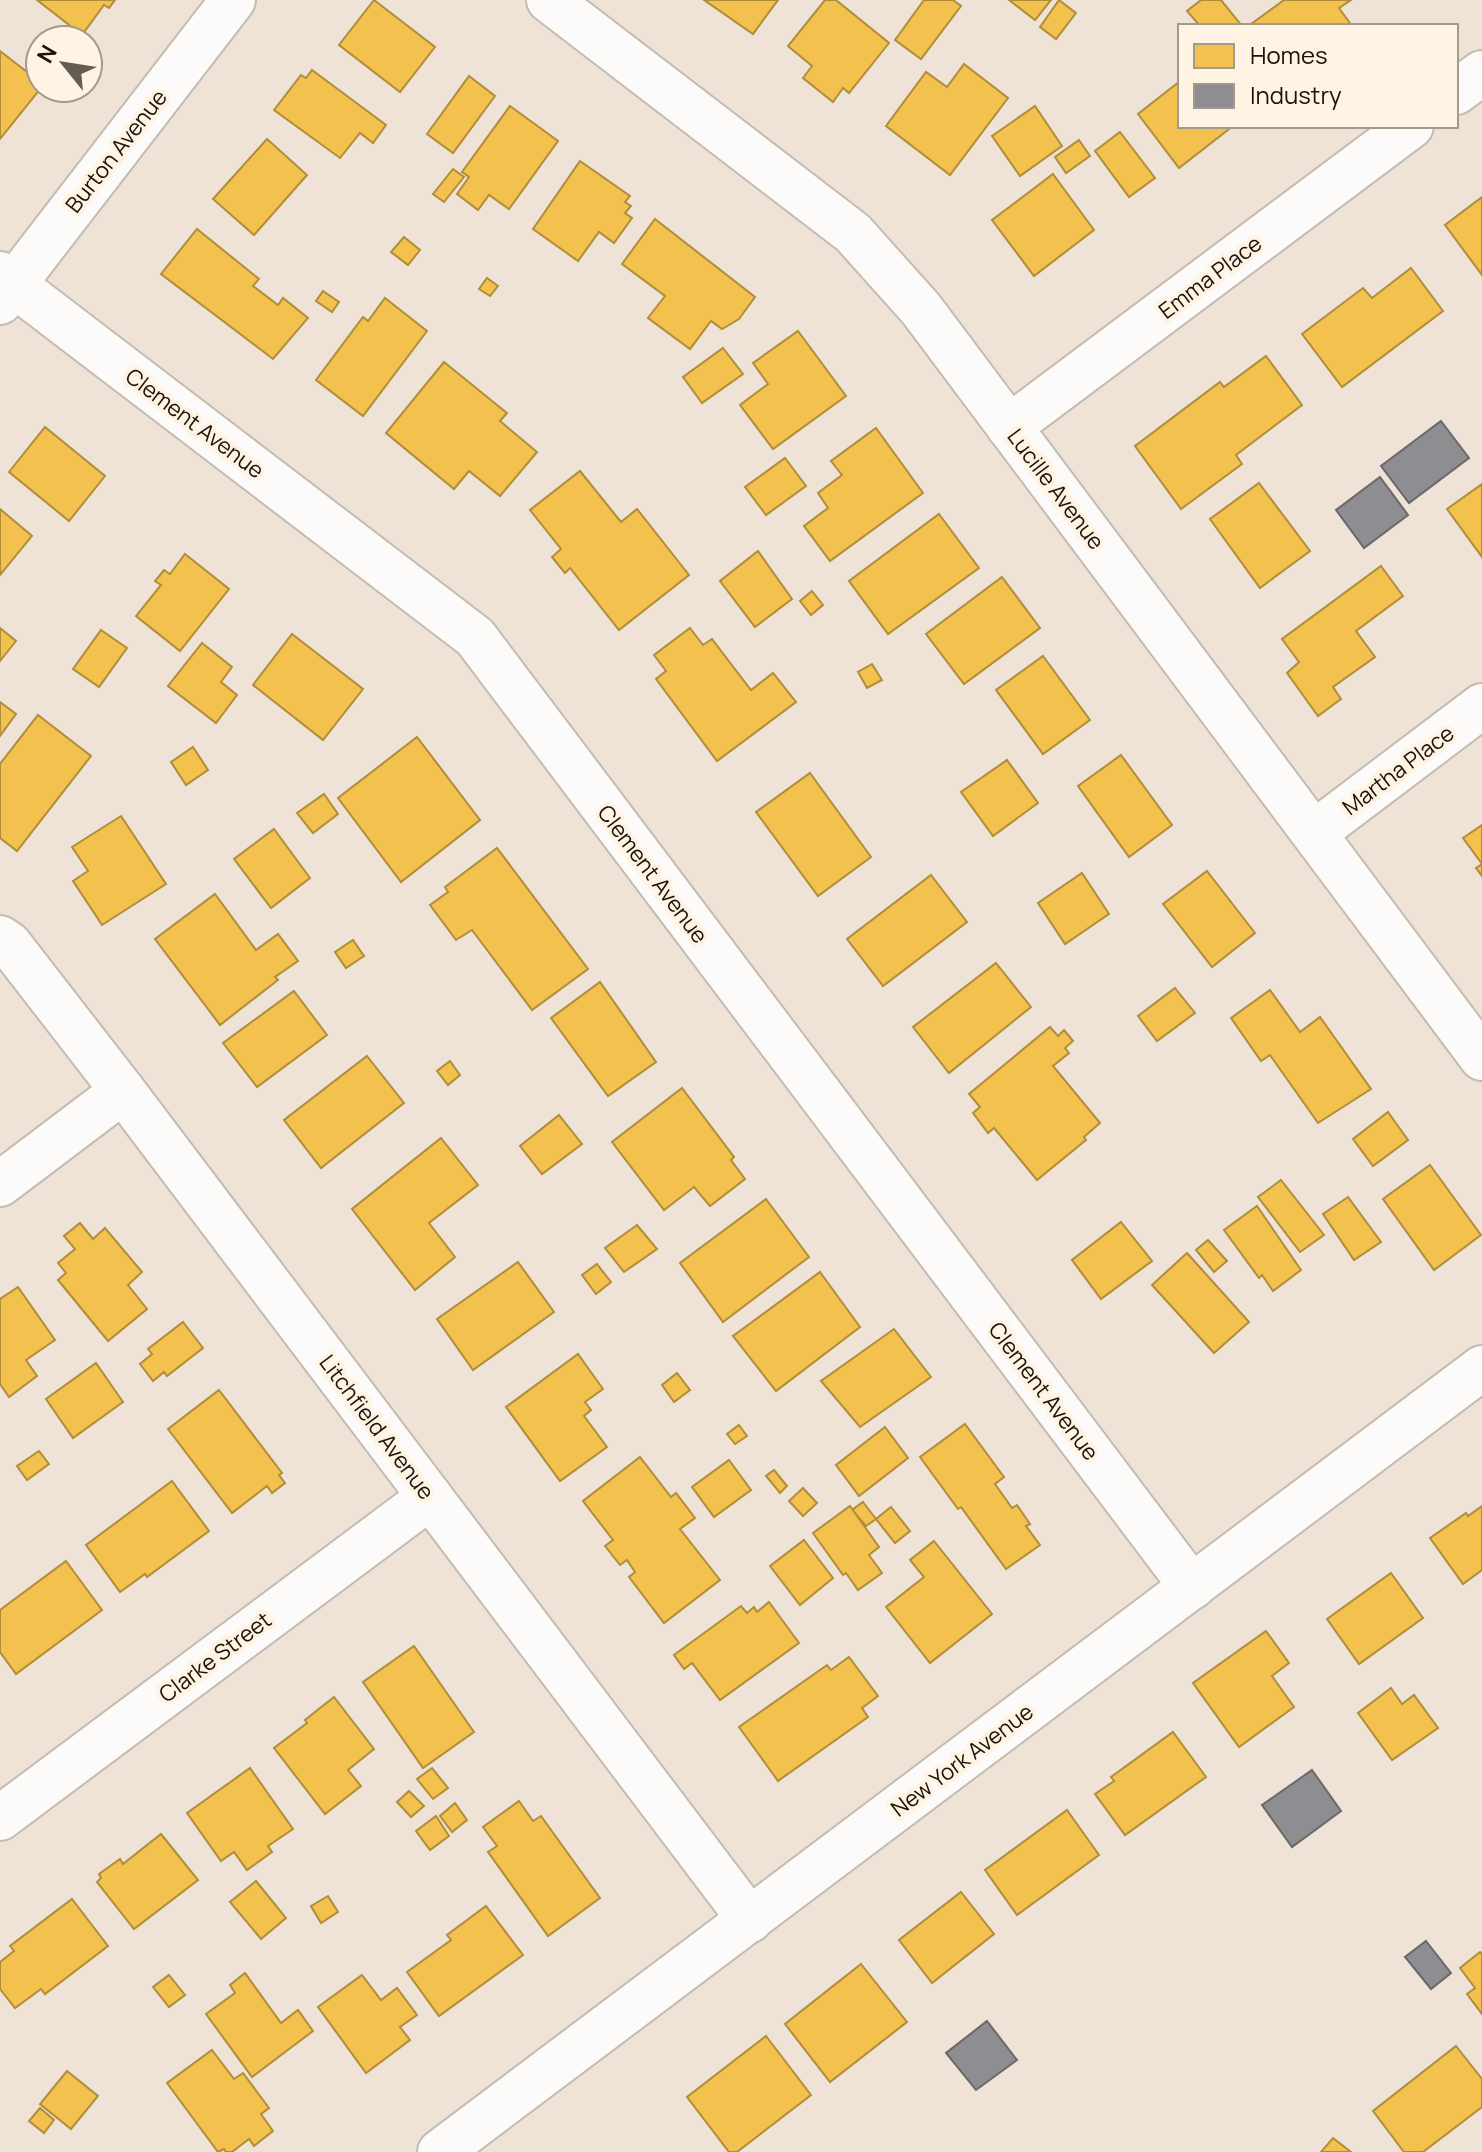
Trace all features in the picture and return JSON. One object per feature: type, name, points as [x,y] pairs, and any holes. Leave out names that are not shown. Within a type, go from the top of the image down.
[{"type":"street","name":"Burton Avenue","points":[[5,287],[233,0]]},
{"type":"street","name":"Lucille Avenue","points":[[549,0],[853,233],[921,309],[1482,1058]]},
{"type":"street","points":[[1458,91],[1482,73]]},
{"type":"street","name":"Emma Place","points":[[1009,427],[1408,128]]},
{"type":"street","name":"Clement Avenue","points":[[5,287],[475,637],[1192,1587]]},
{"type":"street","name":"Martha Place","points":[[1314,833],[1482,706]]},
{"type":"street","name":"Litchfield Avenue","points":[[0,938],[9,944],[123,1091],[750,1920]]},
{"type":"street","points":[[0,1184],[123,1091]]},
{"type":"street","name":"New York Avenue","points":[[440,2152],[1482,1368]]},
{"type":"street","name":"Clarke Street","points":[[0,1818],[430,1497]]},
{"type":"building: Homes","points":[[37,0],[115,0],[109,8],[104,5],[90,24],[68,24]]},
{"type":"building: Homes","points":[[374,0],[435,47],[400,92],[339,45]]},
{"type":"building: Homes","points":[[704,0],[778,0],[753,34]]},
{"type":"building: Homes","points":[[825,0],[836,0],[889,43],[849,93],[843,88],[833,102],[803,78],[812,66],[788,46]]},
{"type":"building: Homes","points":[[924,0],[953,0],[961,6],[921,59],[895,40]]},
{"type":"building: Homes","points":[[1009,0],[1051,0],[1035,20]]},
{"type":"building: Homes","points":[[1059,0],[1076,13],[1056,39],[1040,27]]},
{"type":"building: Homes","points":[[1201,0],[1221,0],[1240,24],[1198,24],[1187,11]]},
{"type":"building: Homes","points":[[1284,0],[1351,0],[1339,8],[1351,24],[1251,24]]},
{"type":"building: Homes","points":[[0,51],[24,70],[24,104],[28,104],[0,139]]},
{"type":"building: Homes","points":[[964,64],[1008,98],[950,175],[886,126],[926,72],[947,87]]},
{"type":"building: Homes","points":[[312,70],[386,125],[373,143],[360,133],[340,158],[274,110],[301,75],[306,78]]},
{"type":"building: Homes","points":[[469,76],[495,96],[453,153],[427,134]]},
{"type":"building: Homes","points":[[1178,83],[1178,128],[1230,128],[1179,168],[1138,114]]},
{"type":"building: Homes","points":[[510,106],[558,141],[509,209],[489,195],[478,210],[457,194],[469,177],[462,172]]},
{"type":"building: Homes","points":[[1035,106],[1062,146],[1020,176],[992,136]]},
{"type":"building: Homes","points":[[1120,132],[1155,178],[1129,197],[1095,151]]},
{"type":"building: Homes","points":[[267,139],[307,175],[254,235],[213,199]]},
{"type":"building: Homes","points":[[1079,140],[1090,156],[1066,173],[1055,157]]},
{"type":"building: Homes","points":[[580,161],[630,196],[625,202],[631,206],[625,213],[632,218],[614,243],[599,232],[578,261],[533,229]]},
{"type":"building: Homes","points":[[453,169],[464,177],[444,202],[433,194]]},
{"type":"building: Homes","points":[[1053,174],[1094,230],[1034,276],[992,220]]},
{"type":"building: Homes","points":[[1482,197],[1482,275],[1445,225]]},
{"type":"building: Homes","points":[[655,219],[755,297],[739,319],[722,329],[711,321],[690,349],[648,318],[665,296],[622,264]]},
{"type":"building: Homes","points":[[197,229],[259,279],[253,286],[278,305],[283,298],[308,318],[273,359],[161,274]]},
{"type":"building: Homes","points":[[404,237],[420,250],[408,265],[391,252]]},
{"type":"building: Homes","points":[[1411,268],[1443,311],[1342,387],[1302,334],[1363,288],[1372,298]]},
{"type":"building: Homes","points":[[487,278],[498,286],[490,296],[479,289]]},
{"type":"building: Homes","points":[[323,291],[339,302],[332,312],[316,301]]},
{"type":"building: Homes","points":[[385,298],[427,331],[363,416],[316,380],[363,317],[368,321]]},
{"type":"building: Homes","points":[[798,331],[846,396],[773,449],[740,405],[768,384],[753,363]]},
{"type":"building: Homes","points":[[723,348],[743,374],[702,403],[683,377]]},
{"type":"building: Homes","points":[[1266,356],[1302,405],[1236,455],[1242,464],[1181,509],[1135,446],[1220,382],[1224,387]]},
{"type":"building: Homes","points":[[444,362],[507,413],[500,421],[537,452],[500,496],[469,471],[454,489],[386,433]]},
{"type":"building: Homes","points":[[45,427],[105,476],[69,521],[9,472]]},
{"type":"building: Homes","points":[[876,428],[923,493],[830,561],[804,526],[828,508],[818,493],[842,475],[831,461]]},
{"type":"building: Homes","points":[[785,458],[806,486],[766,515],[745,487]]},
{"type":"building: Homes","points":[[580,471],[621,522],[637,509],[689,575],[619,630],[570,568],[565,573],[552,557],[561,549],[530,510]]},
{"type":"building: Homes","points":[[1259,483],[1310,551],[1260,588],[1210,519]]},
{"type":"building: Homes","points":[[1482,484],[1482,557],[1447,509]]},
{"type":"building: Homes","points":[[0,509],[32,536],[0,575]]},
{"type":"building: Homes","points":[[939,514],[979,568],[888,634],[849,581]]},
{"type":"building: Homes","points":[[758,551],[792,599],[755,627],[720,581]]},
{"type":"building: Homes","points":[[185,554],[229,589],[180,651],[136,616],[161,585],[155,581],[164,570],[170,574]]},
{"type":"building: Homes","points":[[1381,566],[1403,596],[1356,631],[1375,657],[1333,687],[1341,699],[1318,716],[1287,673],[1299,662],[1282,639]]},
{"type":"building: Homes","points":[[1002,577],[1040,628],[964,684],[926,634]]},
{"type":"building: Homes","points":[[812,591],[823,605],[811,615],[800,601]]},
{"type":"building: Homes","points":[[0,628],[16,641],[0,661]]},
{"type":"building: Homes","points":[[690,628],[703,645],[712,639],[751,690],[773,673],[796,702],[717,761],[656,679],[666,671],[654,655]]},
{"type":"building: Homes","points":[[101,630],[127,648],[99,687],[73,669]]},
{"type":"building: Homes","points":[[292,634],[363,689],[323,740],[253,685]]},
{"type":"building: Homes","points":[[202,643],[232,667],[221,682],[237,695],[216,723],[168,686]]},
{"type":"building: Homes","points":[[1043,656],[1090,720],[1043,754],[996,690]]},
{"type":"building: Homes","points":[[872,664],[882,680],[867,688],[858,672]]},
{"type":"building: Homes","points":[[0,702],[16,714],[0,736]]},
{"type":"building: Homes","points":[[38,715],[91,756],[17,851],[0,838],[0,764]]},
{"type":"building: Homes","points":[[417,737],[480,820],[401,882],[338,798]]},
{"type":"building: Homes","points":[[193,747],[208,770],[186,785],[171,762]]},
{"type":"building: Homes","points":[[1121,755],[1172,825],[1129,857],[1078,786]]},
{"type":"building: Homes","points":[[1007,760],[1038,803],[993,836],[961,792]]},
{"type":"building: Homes","points":[[810,773],[871,857],[818,896],[756,812]]},
{"type":"building: Homes","points":[[324,794],[338,814],[313,833],[297,813]]},
{"type":"building: Homes","points":[[121,816],[166,884],[102,925],[73,881],[88,871],[72,847]]},
{"type":"building: Homes","points":[[1482,825],[1482,864],[1463,838]]},
{"type":"building: Homes","points":[[274,829],[310,878],[271,908],[234,859]]},
{"type":"building: Homes","points":[[497,848],[588,969],[532,1010],[472,930],[456,940],[430,905],[448,892],[445,887]]},
{"type":"building: Homes","points":[[1207,871],[1255,933],[1212,967],[1163,904]]},
{"type":"building: Homes","points":[[1082,873],[1109,914],[1065,944],[1038,903]]},
{"type":"building: Homes","points":[[931,875],[967,922],[883,986],[847,939]]},
{"type":"building: Homes","points":[[215,894],[256,950],[278,934],[298,961],[220,1025],[155,939]]},
{"type":"building: Homes","points":[[353,940],[364,956],[346,968],[335,952]]},
{"type":"building: Homes","points":[[996,963],[1031,1007],[949,1073],[913,1027]]},
{"type":"building: Homes","points":[[600,982],[656,1062],[608,1096],[551,1018]]},
{"type":"building: Homes","points":[[1175,988],[1195,1013],[1157,1041],[1138,1016]]},
{"type":"building: Homes","points":[[1270,990],[1300,1032],[1320,1017],[1371,1089],[1318,1123],[1270,1055],[1261,1061],[1231,1018]]},
{"type":"building: Homes","points":[[294,991],[327,1035],[257,1087],[223,1043]]},
{"type":"building: Homes","points":[[1050,1027],[1058,1036],[1064,1030],[1073,1041],[1065,1048],[1069,1053],[1053,1066],[1100,1123],[1084,1137],[1086,1140],[1037,1180],[994,1128],[988,1133],[973,1113],[980,1107],[969,1094]]},
{"type":"building: Homes","points":[[367,1056],[404,1103],[321,1168],[284,1120]]},
{"type":"building: Homes","points":[[450,1061],[460,1075],[448,1085],[437,1071]]},
{"type":"building: Homes","points":[[682,1088],[734,1157],[731,1160],[745,1179],[710,1206],[694,1187],[664,1210],[612,1142]]},
{"type":"building: Homes","points":[[1388,1112],[1408,1140],[1373,1166],[1353,1139]]},
{"type":"building: Homes","points":[[559,1115],[582,1144],[542,1174],[520,1146]]},
{"type":"building: Homes","points":[[441,1138],[478,1185],[429,1223],[455,1257],[415,1290],[352,1209]]},
{"type":"building: Homes","points":[[1430,1165],[1481,1235],[1434,1270],[1383,1199]]},
{"type":"building: Homes","points":[[1281,1180],[1324,1235],[1300,1252],[1258,1197]]},
{"type":"building: Homes","points":[[1348,1197],[1381,1242],[1354,1260],[1323,1214]]},
{"type":"building: Homes","points":[[766,1199],[809,1257],[723,1322],[680,1263]]},
{"type":"building: Homes","points":[[1257,1206],[1301,1270],[1273,1291],[1262,1275],[1259,1278],[1224,1230]]},
{"type":"building: Homes","points":[[1121,1222],[1152,1261],[1101,1299],[1072,1260]]},
{"type":"building: Homes","points":[[80,1223],[93,1239],[105,1228],[142,1272],[128,1285],[147,1309],[108,1341],[58,1280],[66,1273],[58,1263],[75,1249],[64,1236]]},
{"type":"building: Homes","points":[[637,1225],[657,1249],[624,1272],[605,1248]]},
{"type":"building: Homes","points":[[1208,1240],[1227,1261],[1214,1272],[1196,1250]]},
{"type":"building: Homes","points":[[1187,1253],[1249,1322],[1214,1353],[1152,1285]]},
{"type":"building: Homes","points":[[518,1262],[554,1312],[473,1370],[437,1319]]},
{"type":"building: Homes","points":[[597,1264],[611,1282],[596,1294],[582,1275]]},
{"type":"building: Homes","points":[[820,1272],[860,1327],[776,1391],[733,1336]]},
{"type":"building: Homes","points":[[18,1287],[55,1340],[26,1360],[37,1376],[9,1397],[0,1384],[0,1299]]},
{"type":"building: Homes","points":[[183,1322],[203,1348],[167,1376],[164,1372],[153,1381],[140,1364],[152,1354],[148,1349]]},
{"type":"building: Homes","points":[[894,1329],[931,1377],[860,1427],[821,1381]]},
{"type":"building: Homes","points":[[578,1354],[603,1389],[585,1402],[591,1410],[584,1416],[607,1447],[560,1481],[506,1407]]},
{"type":"building: Homes","points":[[96,1363],[123,1402],[73,1438],[46,1399]]},
{"type":"building: Homes","points":[[677,1373],[690,1390],[674,1402],[662,1385]]},
{"type":"building: Homes","points":[[219,1390],[282,1473],[279,1475],[285,1483],[272,1493],[267,1486],[232,1513],[168,1429]]},
{"type":"building: Homes","points":[[965,1424],[1004,1477],[995,1484],[1012,1508],[1017,1505],[1030,1524],[1026,1526],[1040,1545],[1006,1569],[920,1457]]},
{"type":"building: Homes","points":[[739,1425],[747,1436],[735,1444],[727,1434]]},
{"type":"building: Homes","points":[[885,1427],[908,1458],[859,1496],[836,1465]]},
{"type":"building: Homes","points":[[39,1451],[49,1464],[27,1480],[17,1466]]},
{"type":"building: Homes","points":[[640,1457],[671,1497],[676,1493],[695,1518],[680,1529],[720,1580],[664,1623],[629,1577],[635,1572],[627,1560],[620,1565],[605,1546],[613,1540],[583,1501]]},
{"type":"building: Homes","points":[[729,1460],[751,1490],[714,1517],[692,1487]]},
{"type":"building: Homes","points":[[774,1470],[787,1486],[780,1493],[766,1476]]},
{"type":"building: Homes","points":[[172,1481],[209,1531],[147,1577],[145,1574],[120,1592],[86,1545]]},
{"type":"building: Homes","points":[[803,1488],[817,1503],[803,1516],[789,1501]]},
{"type":"building: Homes","points":[[863,1502],[876,1519],[866,1526],[852,1510]]},
{"type":"building: Homes","points":[[850,1506],[879,1547],[869,1555],[882,1573],[858,1590],[846,1573],[843,1575],[813,1533]]},
{"type":"building: Homes","points":[[1482,1506],[1482,1570],[1463,1584],[1430,1538],[1466,1513],[1468,1516]]},
{"type":"building: Homes","points":[[891,1507],[910,1531],[895,1543],[876,1519]]},
{"type":"building: Homes","points":[[804,1540],[833,1578],[800,1605],[770,1566]]},
{"type":"building: Homes","points":[[934,1541],[992,1614],[930,1663],[886,1607],[924,1577],[910,1560]]},
{"type":"building: Homes","points":[[66,1561],[102,1610],[16,1674],[0,1652],[0,1610]]},
{"type":"building: Homes","points":[[1391,1573],[1423,1618],[1359,1664],[1327,1619]]},
{"type":"building: Homes","points":[[769,1602],[799,1643],[720,1700],[692,1663],[684,1669],[674,1655],[741,1606],[747,1613],[754,1607],[757,1612]]},
{"type":"building: Homes","points":[[1266,1631],[1289,1663],[1272,1676],[1294,1707],[1239,1747],[1193,1683]]},
{"type":"building: Homes","points":[[414,1646],[474,1732],[423,1768],[363,1682]]},
{"type":"building: Homes","points":[[849,1657],[878,1696],[862,1708],[868,1717],[778,1781],[739,1727],[827,1665],[831,1670]]},
{"type":"building: Homes","points":[[1391,1688],[1402,1704],[1414,1695],[1438,1728],[1392,1760],[1358,1713]]},
{"type":"building: Homes","points":[[334,1697],[374,1749],[348,1770],[361,1786],[325,1814],[274,1748]]},
{"type":"building: Homes","points":[[1173,1732],[1206,1777],[1125,1835],[1095,1794],[1114,1781],[1111,1777]]},
{"type":"building: Homes","points":[[250,1768],[293,1829],[268,1846],[272,1852],[247,1870],[234,1852],[221,1861],[187,1813]]},
{"type":"building: Homes","points":[[432,1768],[448,1788],[433,1799],[417,1779]]},
{"type":"building: Homes","points":[[409,1791],[424,1806],[411,1817],[397,1802]]},
{"type":"building: Homes","points":[[519,1801],[533,1821],[541,1816],[600,1898],[548,1936],[488,1852],[497,1846],[483,1827]]},
{"type":"building: Homes","points":[[455,1803],[467,1820],[452,1832],[440,1816]]},
{"type":"building: Homes","points":[[1067,1810],[1099,1855],[1017,1915],[985,1870]]},
{"type":"building: Homes","points":[[436,1816],[449,1836],[430,1850],[416,1831]]},
{"type":"building: Homes","points":[[161,1834],[198,1880],[134,1929],[97,1882],[101,1878],[99,1874],[120,1859],[123,1864]]},
{"type":"building: Homes","points":[[256,1881],[286,1918],[261,1939],[230,1902]]},
{"type":"building: Homes","points":[[961,1892],[994,1934],[932,1983],[899,1940]]},
{"type":"building: Homes","points":[[328,1896],[338,1912],[321,1923],[311,1906]]},
{"type":"building: Homes","points":[[72,1899],[108,1946],[45,1994],[41,1989],[15,2008],[0,1989],[0,1962],[14,1951],[10,1946]]},
{"type":"building: Homes","points":[[486,1906],[523,1955],[439,2016],[407,1972],[451,1940],[447,1935]]},
{"type":"building: Homes","points":[[1480,1952],[1482,2014],[1467,1994],[1475,1988],[1460,1968]]},
{"type":"building: Homes","points":[[861,1964],[907,2022],[830,2082],[785,2024]]},
{"type":"building: Homes","points":[[245,1973],[281,2023],[298,2010],[313,2031],[252,2077],[206,2014],[235,1993],[230,1985]]},
{"type":"building: Homes","points":[[169,1975],[185,1995],[169,2007],[153,1987]]},
{"type":"building: Homes","points":[[362,1975],[381,2000],[397,1988],[417,2015],[400,2027],[410,2040],[366,2073],[318,2007]]},
{"type":"building: Homes","points":[[766,2036],[811,2095],[737,2152],[729,2152],[687,2097]]},
{"type":"building: Homes","points":[[1456,2046],[1482,2079],[1482,2107],[1423,2152],[1404,2152],[1373,2111]]},
{"type":"building: Homes","points":[[212,2050],[234,2079],[243,2073],[269,2108],[261,2114],[273,2131],[254,2146],[249,2139],[232,2152],[224,2149],[218,2152],[167,2083]]},
{"type":"building: Homes","points":[[67,2071],[98,2096],[71,2129],[40,2104]]},
{"type":"building: Homes","points":[[40,2108],[54,2120],[44,2133],[29,2121]]},
{"type":"building: Homes","points":[[1333,2138],[1351,2152],[1321,2152]]},
{"type":"building: Industry","points":[[1441,421],[1469,458],[1409,503],[1381,466]]},
{"type":"building: Industry","points":[[1380,477],[1408,515],[1364,548],[1336,510]]},
{"type":"building: Industry","points":[[1312,1770],[1341,1811],[1292,1847],[1262,1805]]},
{"type":"building: Industry","points":[[1426,1941],[1451,1973],[1431,1989],[1405,1957]]},
{"type":"building: Industry","points":[[987,2021],[1017,2060],[976,2090],[946,2053]]}]
